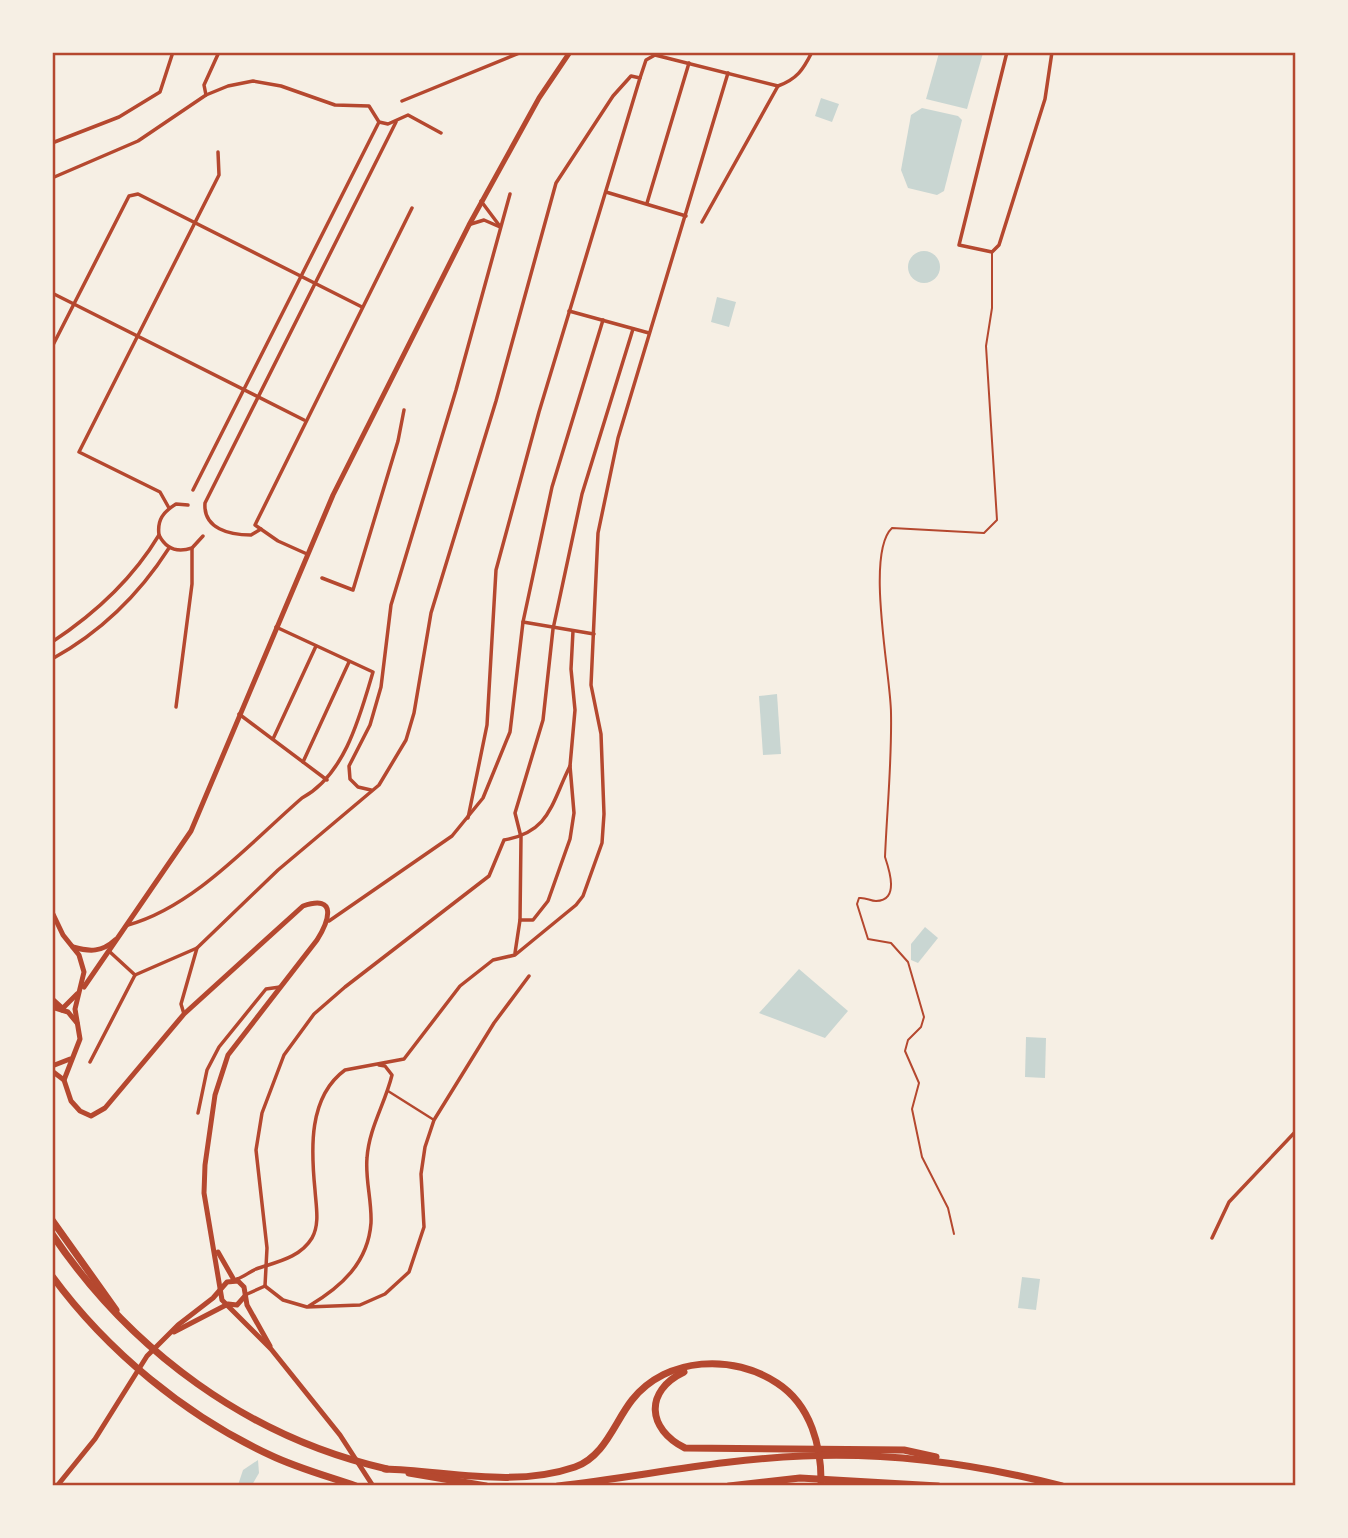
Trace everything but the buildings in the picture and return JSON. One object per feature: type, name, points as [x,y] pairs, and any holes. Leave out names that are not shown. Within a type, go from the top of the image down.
[{"type":"highway","points":[[52,1000],[62,1009]]},
{"type":"highway","points":[[52,1220],[125,1325]]},
{"type":"highway","points":[[52,1234],[93,1289],[125,1325],[172,1367],[258,1421],[309,1445],[385,1469],[513,1479],[582,1464],[603,1445],[633,1398],[649,1384],[663,1376],[715,1362],[741,1365],[763,1373],[783,1387],[809,1420],[820,1451],[821,1486]]},
{"type":"highway","points":[[52,1276],[122,1354],[170,1394],[270,1455],[356,1486]]},
{"type":"highway","points":[[701,1364],[669,1380],[656,1401],[659,1429],[671,1441],[685,1448],[904,1450],[1062,1486]]},
{"type":"highway","points":[[558,1486],[801,1456],[902,1457],[973,1465]]},
{"type":"highway","points":[[441,1475],[486,1486]]},
{"type":"highway","points":[[729,1486],[800,1478],[938,1486]]},
{"type":"main road","points":[[73,947],[93,951],[107,947],[128,925],[191,831],[333,495],[481,201],[538,98],[570,52]]},
{"type":"main road","points":[[70,1059],[52,1069],[64,1080],[71,1101],[80,1111],[91,1116],[99,1114],[184,1014],[303,905],[314,902],[324,905],[329,912],[329,921],[228,1055],[220,1075],[205,1165],[204,1193],[214,1243],[220,1297],[271,1349],[340,1435],[373,1486]]},
{"type":"main road","points":[[52,912],[63,935],[79,955],[84,972],[75,1009],[79,1045],[70,1059],[64,1080]]},
{"type":"main road","points":[[62,1009],[82,989],[122,932]]},
{"type":"main road","points":[[52,1007],[62,1009],[78,1026]]},
{"type":"main road","points":[[214,1243],[234,1280],[244,1287],[254,1319],[271,1349]]},
{"type":"main road","points":[[57,1486],[95,1439],[147,1356],[227,1282],[234,1280]]},
{"type":"main road","points":[[168,1335],[228,1304],[237,1305],[245,1296]]},
{"type":"street","points":[[52,143],[119,117],[160,92],[173,52]]},
{"type":"street","points":[[206,95],[204,85],[219,52]]},
{"type":"street","points":[[402,101],[522,52]]},
{"type":"street","points":[[702,222],[778,86],[792,80],[803,70],[811,52]]},
{"type":"street","points":[[1007,52],[959,245],[992,252],[999,245],[1045,99],[1052,52]]},
{"type":"street","points":[[468,818],[486,726],[496,570],[569,311],[646,60],[655,54],[778,86]]},
{"type":"street","points":[[647,203],[689,63]]},
{"type":"street","points":[[234,1280],[292,1256],[313,1237],[317,1218],[312,1152],[317,1115],[327,1089],[345,1070],[404,1059],[460,986],[493,960],[514,955],[583,896],[601,843],[604,814],[601,734],[591,685],[598,533],[618,438],[728,73]]},
{"type":"street","points":[[90,1062],[135,975],[197,948],[278,870],[388,773],[405,740],[414,713],[431,613],[496,401],[556,183],[613,96],[631,76],[640,78]]},
{"type":"street","points":[[52,178],[138,141],[206,95],[228,86],[262,83],[335,105],[369,106],[379,122]]},
{"type":"street","points":[[261,529],[251,536],[238,535],[210,524],[205,513],[212,489],[396,122],[402,115],[408,115],[441,132]]},
{"type":"street","points":[[379,122],[396,122]]},
{"type":"street","points":[[193,490],[379,122]]},
{"type":"street","points":[[169,508],[160,492],[79,452],[219,176],[218,152]]},
{"type":"street","points":[[606,192],[686,216]]},
{"type":"street","points":[[52,347],[130,196],[138,194],[362,307]]},
{"type":"street","points":[[371,790],[358,787],[350,779],[349,766],[370,725],[381,687],[391,605],[457,390],[510,194]]},
{"type":"street","points":[[481,201],[500,227]]},
{"type":"street","points":[[308,555],[278,541],[255,525],[304,420],[412,208]]},
{"type":"street","points":[[469,225],[484,220],[500,227]]},
{"type":"street","points":[[52,293],[304,420]]},
{"type":"street","points":[[569,311],[649,333]]},
{"type":"street","points":[[329,921],[452,836],[484,798],[510,732],[523,622],[552,486],[603,320]]},
{"type":"street","points":[[514,955],[520,920],[521,837],[514,813],[543,720],[553,629],[582,494],[633,329]]},
{"type":"street","points":[[322,578],[353,590],[395,452],[404,410]]},
{"type":"street","points":[[52,642],[120,589],[143,562],[159,535],[159,520],[169,508],[176,504],[188,505]]},
{"type":"street","points":[[159,535],[169,548],[177,551],[192,548],[203,536]]},
{"type":"street","points":[[52,659],[113,618],[148,580],[169,548]]},
{"type":"street","points":[[176,707],[192,584],[192,548]]},
{"type":"street","points":[[523,622],[594,634]]},
{"type":"street","points":[[128,925],[167,910],[196,890],[327,780],[352,735],[373,672],[276,627]]},
{"type":"street","points":[[520,920],[533,920],[548,901],[570,839],[574,813],[570,766],[575,710],[571,669],[573,631]]},
{"type":"street","points":[[273,739],[316,646]]},
{"type":"street","points":[[303,762],[350,661]]},
{"type":"street","points":[[239,714],[327,780]]},
{"type":"street","points":[[265,1286],[267,1248],[256,1150],[262,1113],[284,1055],[314,1014],[489,876],[504,840],[521,837],[541,826],[570,766]]},
{"type":"street","points":[[184,1014],[181,1004],[197,948]]},
{"type":"street","points":[[110,952],[135,975]]},
{"type":"street","points":[[265,1286],[283,1300],[307,1307],[360,1305],[385,1294],[409,1272],[419,1250],[424,1227],[421,1174],[425,1147],[434,1120],[494,1023],[529,976]]},
{"type":"street","points":[[198,1114],[208,1070],[219,1047],[265,989],[280,987]]},
{"type":"street","points":[[307,1307],[337,1290],[356,1268],[366,1246],[371,1224],[366,1160],[372,1126],[388,1091],[392,1075],[385,1066],[374,1065]]},
{"type":"street","points":[[388,1091],[434,1120]]},
{"type":"street","points":[[1212,1238],[1229,1202],[1296,1131]]},
{"type":"street","points":[[245,1296],[265,1286]]},
{"type":"lane","points":[[1086,52],[1095,52]]},
{"type":"lane","points":[[954,1234],[948,1208],[922,1157],[912,1108],[919,1083],[905,1051],[908,1041],[921,1027],[924,1017],[908,962],[891,943],[868,939],[857,904],[859,898],[875,901],[885,898],[891,890],[891,875],[885,857],[891,710],[880,612],[884,541],[892,528],[984,533],[997,520],[985,346],[992,308],[992,252]]},
{"type":"shaded area","points":[[939,53],[983,53],[967,109],[926,99]]},
{"type":"shaded area","points":[[821,98],[839,104],[832,122],[815,116]]},
{"type":"shaded area","points":[[922,108],[958,116],[962,120],[944,191],[937,195],[908,188],[901,170],[911,115]]},
{"type":"shaded area","points":[[924,251],[935,256],[940,267],[935,278],[924,283],[913,278],[908,267],[913,256]]},
{"type":"shaded area","points":[[717,297],[736,302],[729,327],[711,322]]},
{"type":"shaded area","points":[[777,694],[781,754],[763,755],[759,696]]},
{"type":"shaded area","points":[[925,927],[938,938],[918,963],[911,960],[911,944]]},
{"type":"shaded area","points":[[799,969],[848,1011],[825,1038],[759,1013]]},
{"type":"shaded area","points":[[1026,1037],[1046,1038],[1045,1078],[1025,1077]]},
{"type":"shaded area","points":[[1022,1277],[1040,1279],[1036,1310],[1018,1308]]},
{"type":"shaded area","points":[[258,1460],[259,1473],[252,1485],[238,1485],[243,1470]]}]
